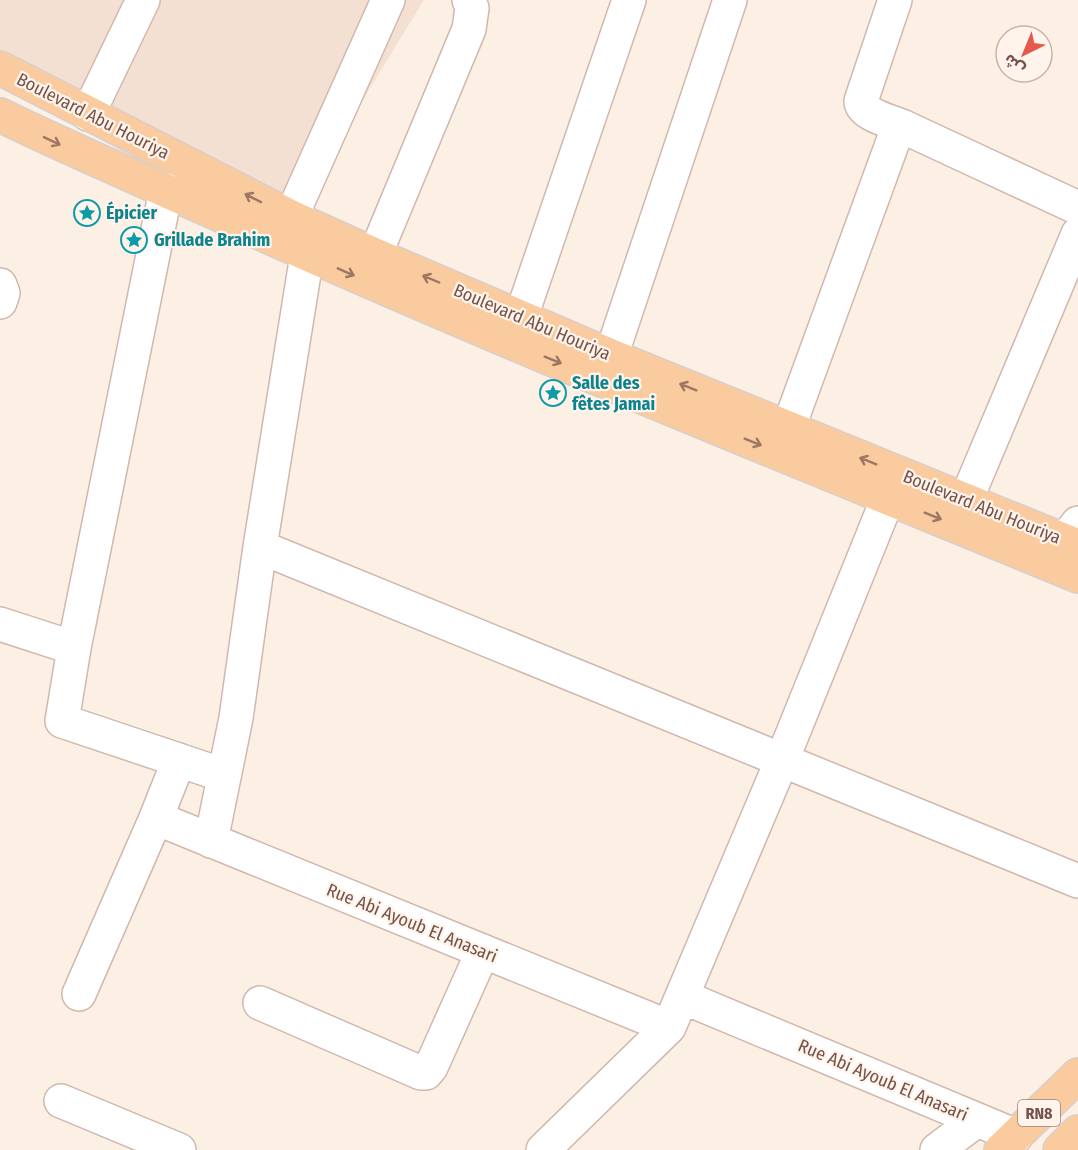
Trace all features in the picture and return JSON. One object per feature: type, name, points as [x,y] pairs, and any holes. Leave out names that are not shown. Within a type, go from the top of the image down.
[{"type":"main road","name":"Boulevard Abu Houriya","points":[[0,68],[291,217],[375,255],[789,429],[966,500],[1073,537]]},
{"type":"main road","name":"Boulevard Abu Houriya","points":[[0,115],[61,146],[166,190],[307,255],[499,338],[1078,576]]},
{"type":"main road","name":"RN8","points":[[1008,1143],[1078,1076]]},
{"type":"main road","name":"RN8","points":[[1060,1150],[1078,1132]]},
{"type":"street","points":[[88,114],[143,0]]},
{"type":"street","points":[[291,217],[388,0]]},
{"type":"street","points":[[375,255],[469,29],[472,8],[469,0]]},
{"type":"street","points":[[520,317],[629,0]]},
{"type":"street","points":[[611,356],[729,0]]},
{"type":"street","points":[[895,0],[861,106],[867,112],[1078,208]]},
{"type":"street","points":[[789,429],[899,125]]},
{"type":"street","points":[[166,190],[74,648],[62,721],[224,776]]},
{"type":"street","points":[[966,500],[1078,234]]},
{"type":"street","points":[[211,841],[236,718],[260,547],[307,255]]},
{"type":"street","points":[[0,285],[3,293],[0,302]]},
{"type":"street","points":[[543,1150],[669,1027],[782,760],[888,498]]},
{"type":"street","points":[[260,547],[1078,881]]},
{"type":"street","points":[[0,624],[74,648]]},
{"type":"street","points":[[79,994],[179,760]]},
{"type":"street","name":"Rue Abi Ayoub El Anasari","points":[[156,818],[669,1027]]},
{"type":"street","points":[[260,1003],[421,1073],[426,1072],[431,1067],[483,951]]},
{"type":"street","name":"Rue Abi Ayoub El Anasari","points":[[683,997],[978,1120],[1008,1143]]},
{"type":"street","points":[[61,1101],[109,1136],[179,1150]]},
{"type":"street","points":[[937,1150],[978,1120]]},
{"type":"shaded area","points":[[0,0],[424,0],[291,217],[0,61]]},
{"type":"place","name":"Épicier","points":[[87,213]]},
{"type":"place","name":"Grillade Brahim","points":[[134,240]]},
{"type":"place","name":"Salle des fêtes Jamai","points":[[553,393]]}]
